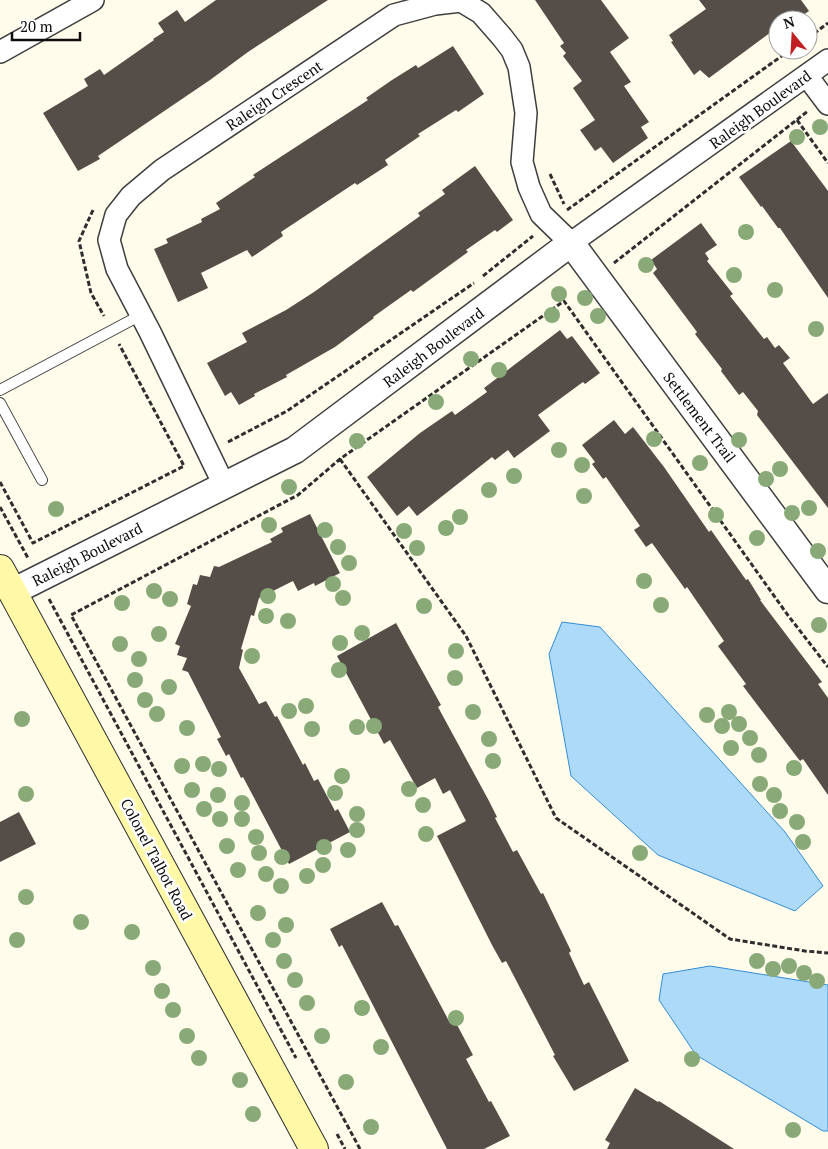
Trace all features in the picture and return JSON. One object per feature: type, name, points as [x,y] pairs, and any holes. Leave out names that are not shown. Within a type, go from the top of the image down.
[{"type":"main road","name":"Colonel Talbot Road","points":[[6,580],[314,1149]]},
{"type":"street","points":[[0,52],[94,0]]},
{"type":"street","name":"Raleigh Crescent","points":[[224,485],[210,452],[117,268],[108,240],[116,215],[131,196],[162,170],[394,15],[434,4],[461,0],[481,13],[512,50],[519,67],[526,113],[522,162],[529,187],[541,214],[571,243]]},
{"type":"street","name":"Raleigh Boulevard","points":[[6,580],[39,578],[295,450],[571,243],[828,60]]},
{"type":"street","points":[[807,76],[828,104]]},
{"type":"street","name":"Settlement Trail","points":[[571,243],[828,590]]},
{"type":"lane","points":[[0,390],[111,329],[141,315]]},
{"type":"lane","points":[[0,402],[42,480]]},
{"type":"path","points":[[0,482],[32,543],[184,466],[295,406],[478,280],[567,210],[776,60]]},
{"type":"path","points":[[610,267],[797,120],[828,163]]},
{"type":"path","points":[[547,169],[567,210]]},
{"type":"path","points":[[95,207],[79,241],[91,293],[184,466]]},
{"type":"path","points":[[360,1149],[71,615],[298,495],[340,459],[564,301],[787,614],[828,667]]},
{"type":"path","points":[[340,459],[466,636],[556,818],[730,939],[828,953]]},
{"type":"path","points":[[0,507],[298,1062]]},
{"type":"path","points":[[336,1132],[345,1149]]},
{"type":"water","points":[[562,622],[600,627],[785,832],[823,886],[795,911],[658,855],[571,776],[549,654]]},
{"type":"water","points":[[710,966],[828,985],[828,1131],[823,1131],[696,1055],[659,1000],[663,974]]},
{"type":"building","points":[[216,0],[328,0],[248,52],[98,156],[100,159],[78,171],[43,113],[88,86],[84,79],[100,69],[104,75],[154,40],[164,32],[158,23],[177,10],[185,22]]},
{"type":"building","points":[[535,0],[601,0],[629,38],[610,52],[631,82],[624,86],[649,122],[641,127],[648,138],[613,163],[601,147],[595,151],[580,130],[595,120],[573,88],[582,81],[563,56],[566,53],[560,46],[564,43]]},
{"type":"building","points":[[699,0],[801,0],[808,10],[768,10],[768,34],[709,78],[700,70],[694,75],[671,42],[673,41],[669,35],[706,9]]},
{"type":"building","points":[[453,46],[484,94],[458,112],[456,110],[418,134],[420,136],[385,160],[388,165],[357,185],[355,183],[281,232],[283,236],[252,257],[247,250],[201,273],[208,288],[178,302],[154,249],[168,243],[166,239],[202,222],[201,219],[220,209],[216,203],[255,177],[253,175],[368,100],[366,98],[392,80],[416,65],[418,68]]},
{"type":"building","points":[[791,141],[828,191],[828,298],[780,228],[761,207],[739,177]]},
{"type":"building","points":[[475,166],[513,220],[497,232],[495,230],[466,250],[468,252],[413,292],[411,290],[373,317],[335,347],[286,375],[287,377],[254,394],[255,396],[239,405],[231,392],[225,396],[207,363],[247,342],[242,333],[286,310],[314,292],[420,216],[418,213],[445,194],[442,190]]},
{"type":"building","points":[[701,223],[717,245],[705,253],[709,259],[707,261],[733,294],[730,296],[764,339],[767,337],[775,348],[779,345],[790,358],[783,363],[813,404],[828,393],[828,508],[757,415],[758,411],[743,392],[739,395],[721,371],[722,369],[695,334],[697,332],[653,273],[657,269],[651,260]]},
{"type":"building","points":[[560,330],[567,339],[572,336],[600,373],[585,384],[583,382],[538,415],[550,431],[514,458],[508,450],[495,460],[492,457],[417,516],[409,506],[397,516],[367,477],[420,433],[452,411],[455,415],[487,392],[484,388]]},
{"type":"building","points":[[614,420],[625,434],[633,427],[664,467],[709,532],[711,530],[746,580],[748,579],[760,600],[822,682],[818,684],[828,698],[828,795],[803,759],[800,761],[743,686],[746,684],[718,646],[724,641],[687,587],[685,589],[652,543],[646,547],[634,530],[640,526],[606,477],[603,479],[592,464],[595,462],[582,445]]},
{"type":"building","points":[[310,514],[340,573],[315,586],[314,583],[298,591],[293,581],[259,598],[254,616],[251,615],[241,649],[243,650],[239,668],[259,704],[266,701],[275,717],[277,716],[303,765],[305,763],[314,781],[318,779],[335,811],[338,809],[350,832],[289,864],[243,777],[241,778],[229,754],[226,756],[217,739],[221,737],[188,672],[182,670],[187,658],[177,655],[180,646],[175,644],[191,606],[187,604],[193,584],[197,585],[200,575],[210,577],[214,566],[219,567],[272,542],[270,539],[283,532],[281,528]]},
{"type":"building","points":[[396,623],[441,705],[438,707],[489,801],[497,817],[495,818],[513,852],[517,850],[541,894],[543,893],[571,951],[569,953],[584,985],[589,982],[629,1061],[574,1091],[553,1056],[555,1055],[506,961],[502,963],[492,945],[437,836],[466,821],[450,790],[443,794],[435,778],[417,788],[390,740],[384,744],[337,656]]},
{"type":"building","points":[[19,812],[36,844],[0,862],[0,822]]},
{"type":"building","points":[[382,902],[395,926],[398,925],[450,1023],[455,1021],[473,1055],[466,1059],[510,1136],[484,1149],[447,1149],[342,945],[339,947],[330,929]]},
{"type":"building","points":[[635,1088],[659,1101],[734,1149],[607,1149],[610,1143],[605,1140]]}]
